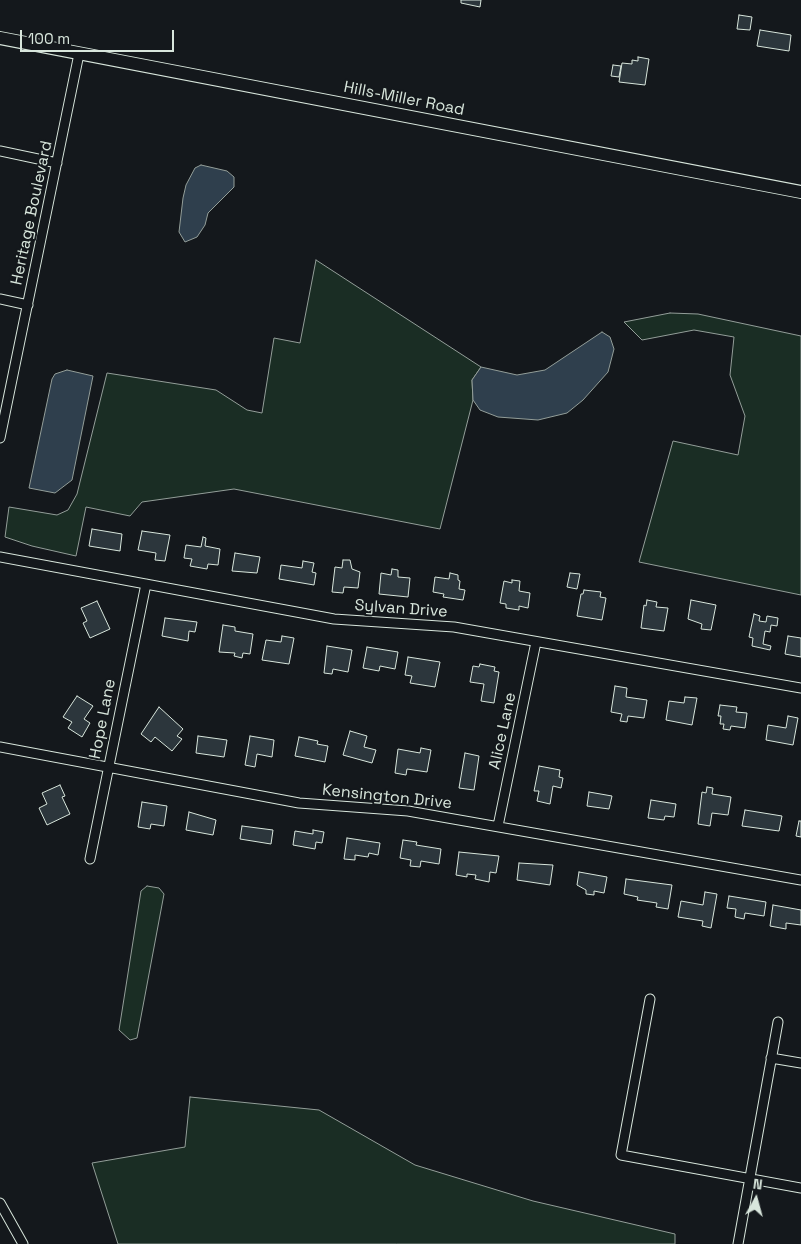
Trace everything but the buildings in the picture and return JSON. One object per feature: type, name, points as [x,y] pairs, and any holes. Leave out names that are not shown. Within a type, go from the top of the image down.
[{"type":"street","name":"Hills-Miller Road","points":[[0,38],[801,192]]},
{"type":"street","name":"Heritage Boulevard","points":[[0,438],[79,54]]},
{"type":"street","points":[[0,151],[57,163]]},
{"type":"street","points":[[0,299],[28,305]]},
{"type":"street","name":"Sylvan Drive","points":[[0,557],[334,619],[447,626],[801,688]]},
{"type":"street","name":"Hope Lane","points":[[90,860],[146,584]]},
{"type":"street","name":"Alice Lane","points":[[498,826],[536,642]]},
{"type":"street","name":"Kensington Drive","points":[[0,747],[300,803],[408,811],[801,880]]},
{"type":"street","points":[[650,1000],[621,1155],[801,1188]]},
{"type":"street","points":[[738,1244],[778,1022]]},
{"type":"street","points":[[771,1058],[801,1063]]},
{"type":"street","points":[[0,1203],[23,1244]]},
{"type":"green space","points":[[316,260],[481,367],[472,380],[473,400],[440,529],[234,489],[142,502],[130,516],[86,507],[76,556],[32,546],[5,537],[9,507],[57,515],[68,510],[77,494],[107,373],[216,390],[247,410],[262,413],[274,338],[300,343]]},
{"type":"green space","points":[[670,313],[698,314],[801,336],[801,595],[639,562],[673,441],[738,455],[745,416],[730,375],[734,337],[694,330],[642,340],[624,322]]},
{"type":"green space","points":[[147,886],[159,888],[164,894],[137,1038],[130,1040],[119,1030],[141,891]]},
{"type":"green space","points":[[190,1097],[319,1110],[415,1165],[533,1201],[675,1234],[675,1244],[118,1244],[92,1163],[185,1147]]},
{"type":"water","points":[[201,165],[227,171],[234,177],[234,187],[208,213],[205,225],[197,237],[185,242],[179,232],[183,198],[186,185],[195,168]]},
{"type":"water","points":[[602,332],[610,337],[614,349],[608,372],[583,400],[567,413],[538,420],[498,417],[480,410],[473,400],[472,380],[481,367],[517,375],[545,370]]},
{"type":"water","points":[[67,370],[93,376],[72,480],[55,493],[29,488],[52,379],[55,374]]}]
